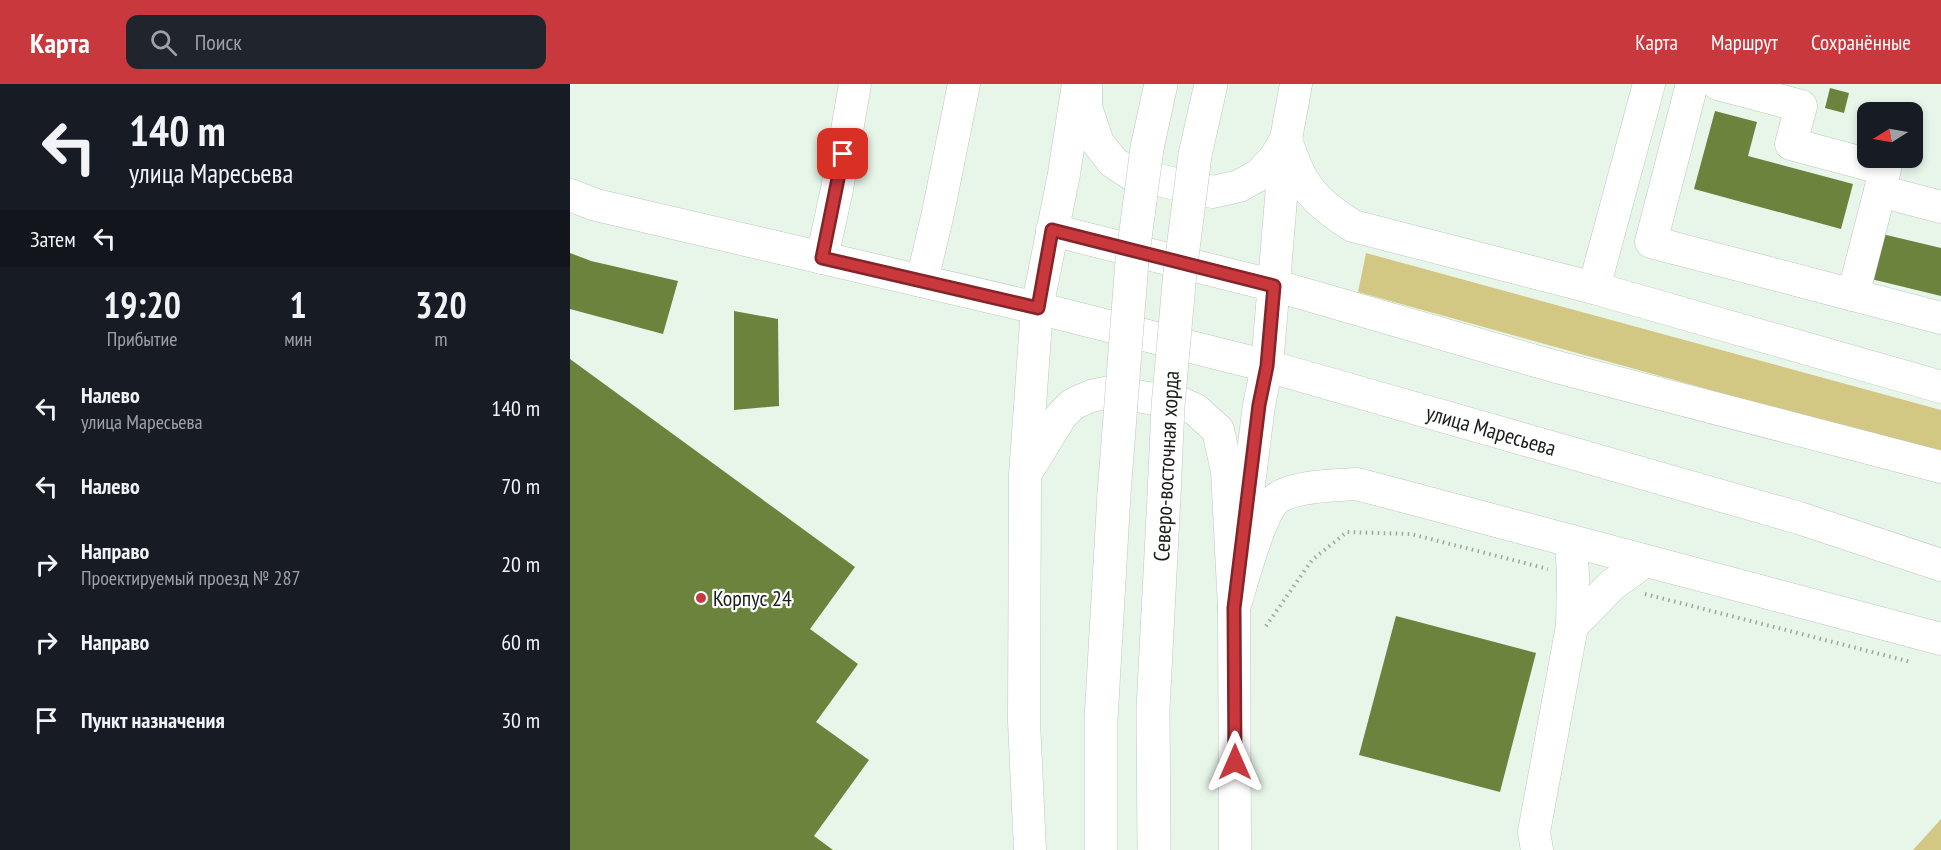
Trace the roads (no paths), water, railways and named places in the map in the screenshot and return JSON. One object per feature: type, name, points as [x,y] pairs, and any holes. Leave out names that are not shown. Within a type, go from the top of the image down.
[{"type":"highway","points":[[1101,850],[1101,720],[1114,494],[1132,261],[1147,148],[1161,84]]},
{"type":"highway","name":"Северо-восточная хорда","points":[[1154,850],[1153,709],[1168,406],[1179,283],[1196,155],[1211,84]]},
{"type":"street","points":[[822,258],[837,189],[855,84]]},
{"type":"street","points":[[922,281],[964,84]]},
{"type":"street","points":[[1030,850],[1024,721],[1025,475],[1038,308],[1078,84]]},
{"type":"street","points":[[1086,84],[1086,107],[1098,143],[1113,162],[1131,174],[1213,192],[1239,186],[1260,175],[1275,158],[1286,139]]},
{"type":"street","points":[[1234,608],[1259,405],[1267,366],[1286,139],[1296,84]]},
{"type":"street","points":[[1594,288],[1649,84]]},
{"type":"street","points":[[1692,84],[1651,242],[1941,318]]},
{"type":"street","points":[[1718,84],[1801,106],[1791,144],[1885,169],[1853,295]]},
{"type":"street","points":[[1286,139],[1302,182],[1328,210],[1353,226],[1594,288],[1941,387]]},
{"type":"street","points":[[1880,191],[1941,207]]},
{"type":"street","name":"улица Маресьева","points":[[570,195],[596,205],[1038,308],[1267,366],[1788,515],[1941,565]]},
{"type":"street","points":[[1052,230],[1274,286],[1553,366],[1941,467]]},
{"type":"street","points":[[1025,475],[1061,416],[1073,404],[1091,396],[1110,392],[1181,403],[1196,410],[1218,430],[1227,471],[1234,608],[1235,850]]},
{"type":"street","points":[[1234,608],[1263,517],[1279,497],[1312,487],[1357,484],[1941,639]]},
{"type":"street","points":[[1537,850],[1534,832],[1572,626],[1571,542]]},
{"type":"street","points":[[1572,626],[1612,585],[1645,561]]},
{"type":"place","name":"Корпус 24","points":[[701,598]]}]
